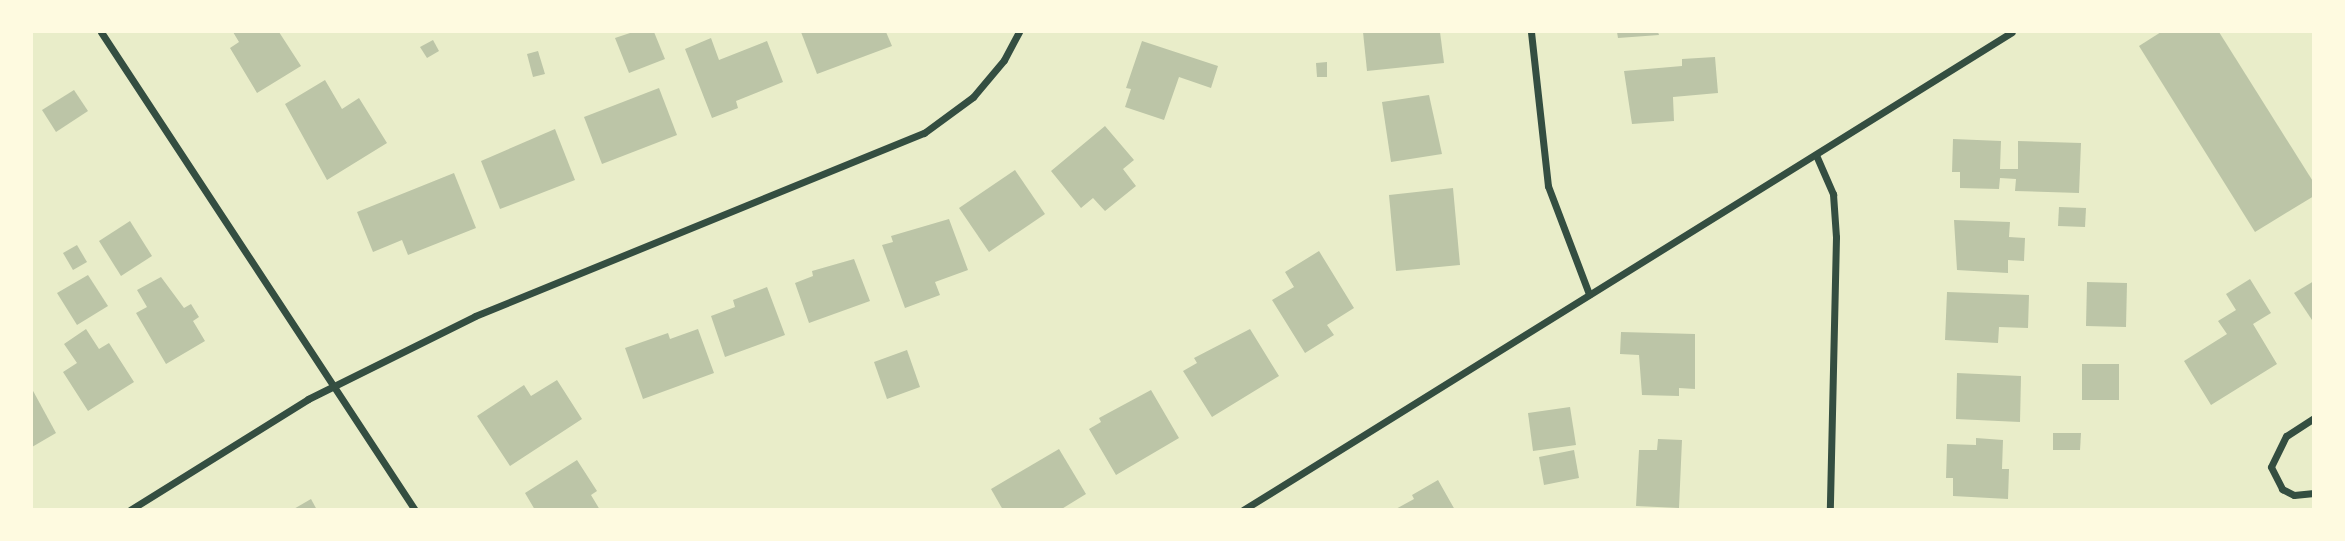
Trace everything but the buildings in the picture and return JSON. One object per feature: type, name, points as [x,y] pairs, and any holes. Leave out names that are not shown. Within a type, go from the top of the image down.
[{"type":"street","points":[[101,32],[415,509]]},
{"type":"street","points":[[130,509],[333,387],[475,316],[905,143],[973,97],[1004,60],[1019,32]]},
{"type":"street","points":[[1531,32],[1548,186],[1589,294]]},
{"type":"street","points":[[1243,509],[2012,32]]},
{"type":"street","points":[[1816,155],[1833,194],[1836,237],[1830,509]]},
{"type":"street","points":[[2314,418],[2286,436],[2271,467],[2283,489],[2294,495],[2314,493]]}]
